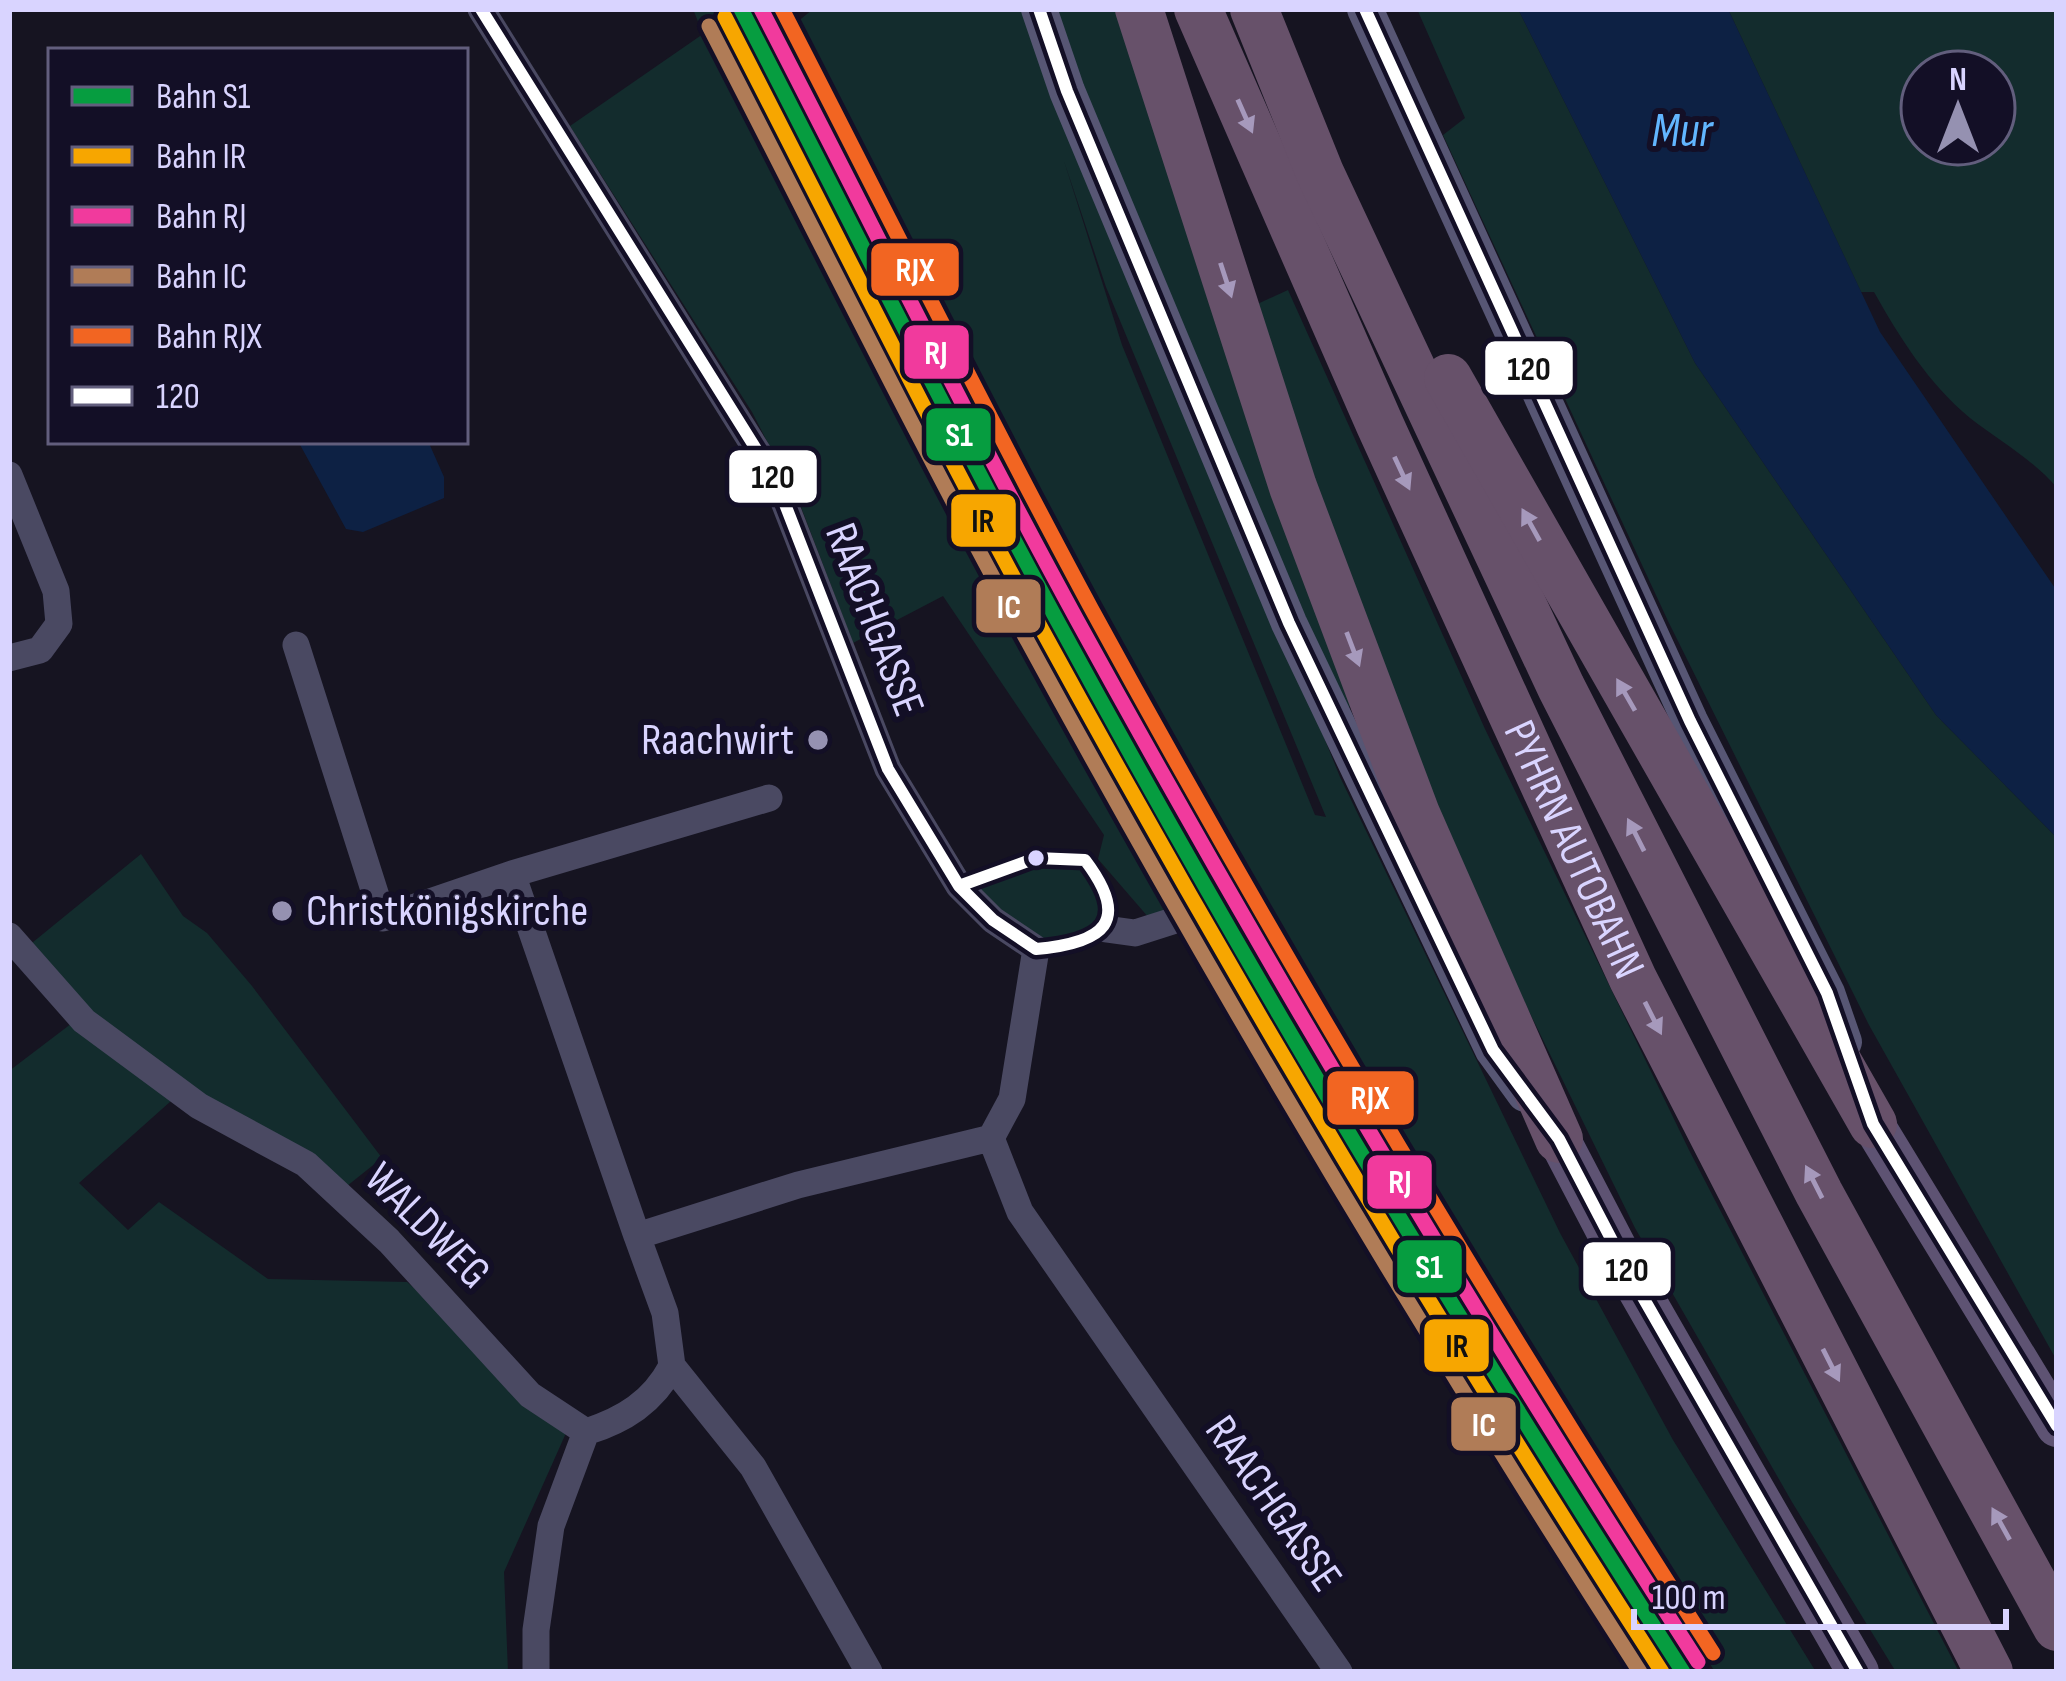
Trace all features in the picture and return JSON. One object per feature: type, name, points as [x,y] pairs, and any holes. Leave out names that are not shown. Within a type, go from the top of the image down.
[{"type":"highway","points":[[1139,9],[1293,488],[1415,814],[1558,1139]]},
{"type":"highway","name":"PYHRN AUTOBAHN","points":[[1198,9],[1380,425],[1633,979],[1989,1672]]},
{"type":"highway","points":[[1263,29],[1340,166],[1397,287],[1874,1124]]},
{"type":"highway","name":"PYHRN AUTOBAHN","points":[[1263,29],[1320,173],[1561,687],[1819,1193],[2057,1627]]},
{"type":"main road","points":[[1039,9],[1067,92],[1289,622],[1492,1050],[1558,1139],[1629,1274],[1858,1672]]},
{"type":"main road","points":[[1365,9],[1690,721],[1827,993],[1874,1124],[2057,1426]]},
{"type":"street","name":"RAACHGASSE","points":[[481,9],[776,481],[888,770],[958,886],[993,920],[1036,949],[1012,1099],[991,1138],[1020,1212],[1339,1672]]},
{"type":"street","points":[[9,475],[56,591],[59,624],[40,650],[9,658]]},
{"type":"street","points":[[296,645],[383,918],[512,874],[769,799]]},
{"type":"street","points":[[512,874],[665,1313],[672,1366],[753,1467],[869,1672]]},
{"type":"street","points":[[1106,929],[1135,933],[1183,918]]},
{"type":"street","name":"WALDWEG","points":[[9,935],[84,1021],[200,1106],[306,1164],[388,1241],[530,1395],[586,1432]]},
{"type":"street","points":[[637,1236],[848,1173],[991,1138]]},
{"type":"street","points":[[536,1672],[536,1630],[551,1526],[586,1432],[617,1422],[645,1401],[659,1390],[672,1366]]},
{"type":"green space","points":[[693,9],[721,9],[982,519],[1197,903],[1149,918],[1098,859],[1104,835],[943,596],[853,643],[801,507],[752,412],[570,126],[703,34]]},
{"type":"green space","points":[[813,9],[1030,9],[1340,777],[1560,1233],[1673,1440],[1816,1672],[1715,1672],[1493,1319],[1056,559],[790,28]],"holes":[[[1064,161],[1106,287],[1326,817],[1315,815],[1122,345]]]},
{"type":"green space","points":[[1054,9],[1120,9],[1355,704],[1341,711],[1104,147]]},
{"type":"green space","points":[[1417,9],[1518,9],[1695,363],[1936,715],[2057,838],[2057,1361],[1869,1025],[1668,621],[1443,135],[1465,118]]},
{"type":"green space","points":[[1728,9],[2057,9],[2057,488],[1941,390],[1874,292],[1861,292]]},
{"type":"green space","points":[[1288,290],[1485,729],[1689,1150],[1959,1672],[1896,1672],[1635,1228],[1521,995],[1397,716],[1253,306]]},
{"type":"green space","points":[[141,854],[183,916],[207,933],[252,986],[382,1158],[332,1198],[294,1166],[171,1101],[79,1183],[128,1230],[159,1202],[268,1279],[407,1282],[534,1392],[566,1433],[504,1572],[508,1672],[9,1672],[9,1071],[84,1014],[27,947]]},
{"type":"green space","points":[[1063,857],[1090,865],[1110,905],[1101,934],[1079,945],[1036,949],[959,886],[1036,858]]},
{"type":"water","name":"Mur","points":[[1518,9],[1728,9],[1880,332],[2057,591],[2057,838],[1936,715],[1695,363]]},
{"type":"water","points":[[300,444],[429,444],[444,477],[444,498],[363,532],[346,529]]},
{"type":"rail line","name":"S1","points":[[741,9],[1018,548],[1132,758],[1440,1284],[1683,1672]]},
{"type":"rail line","name":"RJ","points":[[761,9],[1036,544],[1151,753],[1457,1276],[1698,1662]]},
{"type":"rail line","name":"RJX","points":[[782,9],[1051,534],[1164,741],[1471,1266],[1713,1653]]},
{"type":"rail line","name":"IR","points":[[725,17],[1004,560],[1193,900],[1422,1289],[1662,1672]]},
{"type":"rail line","name":"IC","points":[[709,26],[987,566],[1174,904],[1402,1291],[1640,1672]]},
{"type":"transit line","name":"120","points":[[481,9],[776,481],[888,769],[959,886],[993,920],[1036,949]]},
{"type":"transit line","name":"120","points":[[1039,9],[1067,91],[1289,623],[1493,1050],[1559,1139],[1629,1273],[1858,1672]]},
{"type":"transit line","name":"120","points":[[1365,9],[1690,721],[1827,993],[1873,1124],[2057,1426]]},
{"type":"transit line","name":"120","points":[[959,886],[1036,858],[1085,860],[1107,899],[1104,926],[1079,941],[1036,949]]},
{"type":"place","name":"Raachwirt","points":[[818,740]]},
{"type":"place","name":"Christkönigskirche","points":[[282,911]]}]
